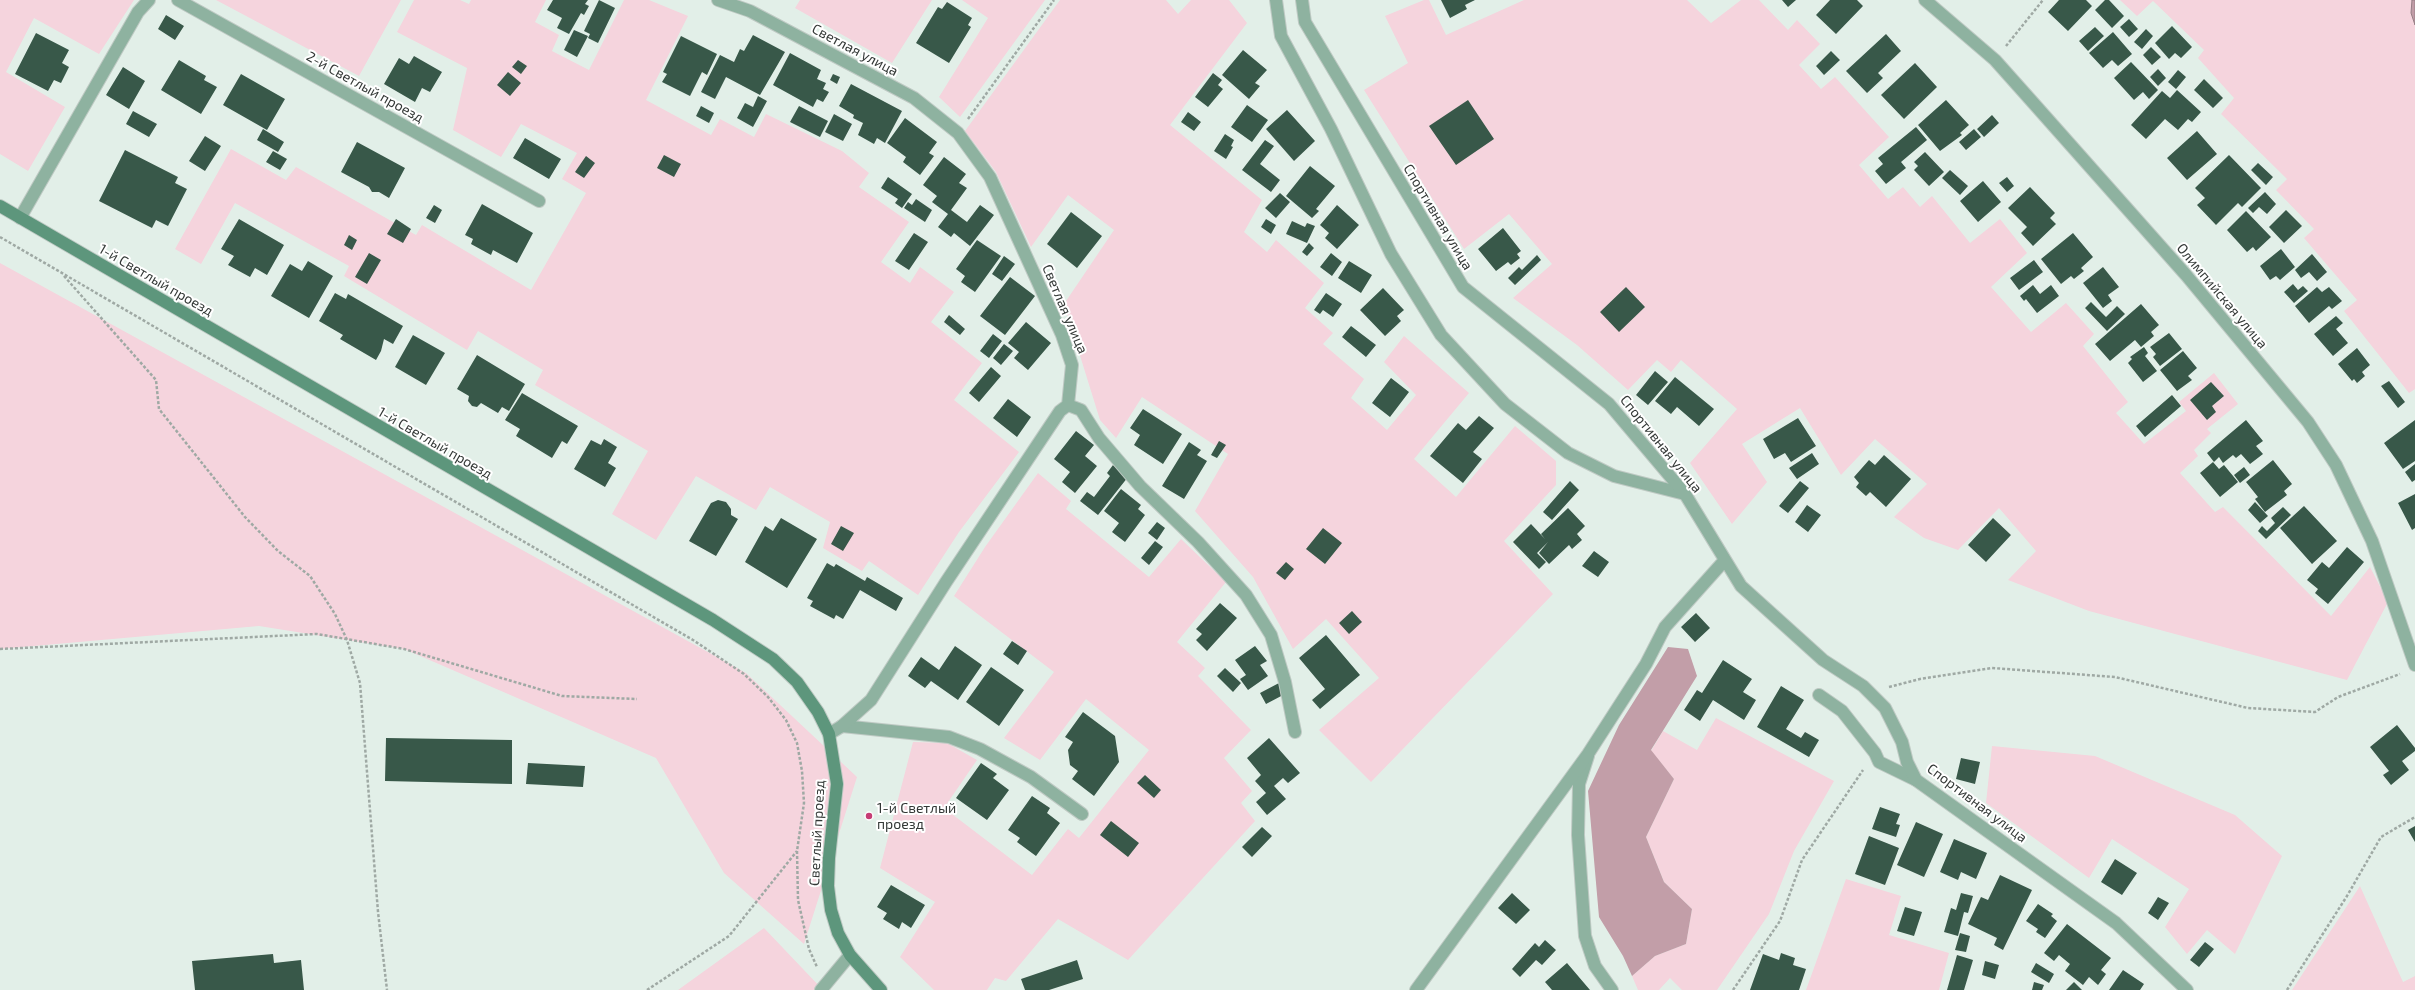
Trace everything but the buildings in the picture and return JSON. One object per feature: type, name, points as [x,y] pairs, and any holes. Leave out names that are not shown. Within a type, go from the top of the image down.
[{"type":"street","points":[[20,218],[138,12],[149,0]]},
{"type":"street","name":"2-й Светлый проезд","points":[[178,0],[538,201]]},
{"type":"street","name":"Светлая улица","points":[[718,0],[750,11],[914,98],[958,133],[990,177],[1062,335],[1072,365],[1068,405]]},
{"type":"street","points":[[1276,0],[1281,36],[1331,129],[1391,254],[1441,335],[1505,404],[1568,453],[1614,476],[1685,494]]},
{"type":"street","name":"Спортивная улица","points":[[1302,0],[1305,22],[1463,287],[1609,404],[1685,494],[1740,586],[1822,660],[1863,686],[1885,708],[1902,742],[1906,762],[1916,780],[2116,923],[2187,990]]},
{"type":"street","name":"Олимпийская улица","points":[[1925,0],[1995,60],[2186,275],[2308,422],[2336,465],[2372,541],[2415,665]]},
{"type":"street","name":"1-й Светлый проезд","points":[[0,206],[748,641],[773,659],[797,682],[818,712],[829,734]]},
{"type":"street","points":[[829,734],[842,726],[872,700],[946,582],[1060,411],[1068,405],[1081,410],[1099,438],[1140,486],[1198,542],[1246,595],[1271,635],[1285,682],[1295,732]]},
{"type":"street","points":[[1416,990],[1588,754],[1646,664],[1665,627],[1724,561]]},
{"type":"street","points":[[1819,695],[1842,711],[1875,753],[1879,762],[1916,780]]},
{"type":"street","points":[[842,726],[949,737],[980,749],[1031,777],[1082,814]]},
{"type":"street","name":"Светлый проезд","points":[[829,734],[837,784],[828,886],[831,910],[838,933],[850,955],[881,990]]},
{"type":"street","points":[[1588,754],[1578,784],[1578,835],[1585,936],[1596,966],[1612,990]]},
{"type":"street","points":[[824,986],[850,955]]},
{"type":"path","points":[[958,133],[1054,0]]},
{"type":"path","points":[[1995,60],[2043,0]]},
{"type":"path","points":[[0,237],[61,274],[693,640],[744,674],[768,697],[786,720],[797,743],[802,771],[804,803],[797,851],[798,900],[809,949],[824,986]]},
{"type":"path","points":[[61,274],[156,380],[159,410],[245,517],[278,551],[310,576],[335,614],[348,640],[360,683],[378,912],[387,990]]},
{"type":"path","points":[[0,649],[317,634],[404,649],[562,696],[637,699]]},
{"type":"path","points":[[1863,686],[1884,688],[1920,679],[1992,668],[2115,677],[2248,708],[2315,712],[2338,697],[2401,674]]},
{"type":"path","points":[[1733,990],[1780,921],[1802,860],[1875,753]]},
{"type":"path","points":[[2287,990],[2347,896],[2381,837],[2415,817]]},
{"type":"path","points":[[647,990],[729,936],[797,851]]},
{"type":"shaded area","points":[[0,0],[134,0],[99,54],[34,18],[6,72],[65,107],[28,171],[0,154]]},
{"type":"shaded area","points":[[216,0],[401,0],[359,76]]},
{"type":"shaded area","points":[[414,0],[460,0],[469,4],[471,0],[546,0],[535,22],[559,35],[552,51],[589,70],[624,0],[649,0],[688,16],[646,100],[711,135],[720,119],[754,137],[766,114],[842,151],[869,173],[859,187],[909,222],[881,262],[910,283],[920,267],[954,292],[931,322],[982,363],[954,400],[1019,452],[959,532],[918,595],[869,561],[862,571],[823,548],[830,522],[770,487],[756,510],[696,476],[656,540],[612,514],[648,451],[535,385],[543,370],[478,331],[467,350],[344,276],[349,266],[235,203],[201,264],[175,249],[231,149],[286,180],[296,167],[416,235],[422,225],[531,290],[586,193],[562,179],[577,153],[521,124],[501,157],[453,130],[467,68],[397,32]]},
{"type":"shaded area","points":[[800,0],[932,0],[892,63],[795,8]]},
{"type":"shaded area","points":[[962,0],[1045,0],[960,117],[939,97],[988,18]]},
{"type":"shaded area","points":[[1060,0],[1166,0],[1178,14],[1191,0],[1229,0],[1247,23],[1170,125],[1262,200],[1244,232],[1267,252],[1276,240],[1324,283],[1305,308],[1333,333],[1323,344],[1364,379],[1351,398],[1387,430],[1416,395],[1384,362],[1404,336],[1469,393],[1414,459],[1456,497],[1515,426],[1556,461],[1556,485],[1504,541],[1553,594],[1371,782],[1319,730],[1379,678],[1326,619],[1293,649],[1253,577],[1195,511],[1228,454],[1142,397],[1116,438],[1100,420],[1064,304],[1114,230],[1068,195],[1031,247],[996,172],[965,131]]},
{"type":"shaded area","points":[[1424,0],[1429,0],[1446,35],[1524,0],[1687,0],[1711,23],[1741,0],[1759,0],[1788,30],[1797,20],[1820,44],[1799,65],[1821,89],[1835,77],[1889,137],[1859,165],[1888,199],[1903,187],[1920,207],[1932,196],[1970,243],[2000,219],[2027,253],[1991,287],[2031,332],[2066,303],[2094,334],[2083,346],[2128,402],[2116,413],[2144,444],[2186,411],[2179,402],[2214,373],[2238,404],[2207,429],[2211,433],[2194,450],[2198,456],[2180,473],[2215,512],[2223,507],[2331,616],[2370,567],[2388,602],[2347,680],[2089,611],[2008,580],[2036,551],[1999,508],[1958,550],[1924,538],[1894,517],[1927,484],[1875,439],[1841,475],[1800,408],[1742,444],[1767,482],[1732,524],[1690,463],[1737,409],[1681,360],[1671,372],[1657,360],[1628,390],[1577,345],[1513,298],[1552,264],[1509,214],[1464,249],[1364,90],[1408,63],[1385,16]]},
{"type":"shaded area","points":[[2120,0],[2412,0],[2411,13],[2415,25],[2415,389],[2409,393],[2344,311],[2357,300],[2304,238],[2314,229],[2276,190],[2287,179],[2221,114],[2234,98],[2198,58],[2204,50],[2153,1],[2137,16]]},
{"type":"shaded area","points":[[2412,0],[2415,0],[2415,25],[2411,13]]},
{"type":"shaded area","points":[[0,263],[746,673],[857,777],[804,944],[724,873],[656,758],[404,649],[259,626],[0,649]]},
{"type":"shaded area","points":[[1038,473],[1071,501],[1066,509],[1149,577],[1181,539],[1226,582],[1177,642],[1205,668],[1198,676],[1251,730],[1224,758],[1252,791],[1241,803],[1255,821],[1128,960],[1058,919],[1006,981],[995,978],[987,990],[934,990],[900,957],[935,902],[880,868],[913,742],[947,743],[977,760],[944,808],[1032,875],[1068,829],[1079,838],[1149,750],[1086,699],[1040,760],[1004,738],[1054,672],[954,596],[985,547]]},
{"type":"shaded area","points":[[1668,647],[1688,649],[1697,676],[1651,750],[1674,779],[1646,837],[1664,882],[1692,909],[1686,944],[1655,956],[1632,976],[1623,956],[1599,917],[1588,791],[1619,725]]},
{"type":"shaded area","points":[[1716,718],[1834,781],[1794,851],[1769,914],[1717,990],[1682,990],[1670,978],[1659,990],[1638,990],[1632,976],[1655,956],[1686,944],[1692,909],[1664,882],[1646,837],[1674,779],[1651,751],[1663,731],[1697,750]]},
{"type":"shaded area","points":[[1992,746],[2095,756],[2235,815],[2282,856],[2235,954],[2207,930],[2187,954],[2165,927],[2189,889],[2112,839],[2089,878],[1986,803]]},
{"type":"shaded area","points":[[1846,879],[1901,896],[1889,935],[1949,953],[1939,990],[1806,990]]},
{"type":"shaded area","points":[[2360,886],[2403,982],[2415,976],[2415,990],[2292,990]]},
{"type":"shaded area","points":[[764,928],[823,990],[678,990]]},
{"type":"place","name":"1-й Светлый проезд","points":[[869,816]]}]
